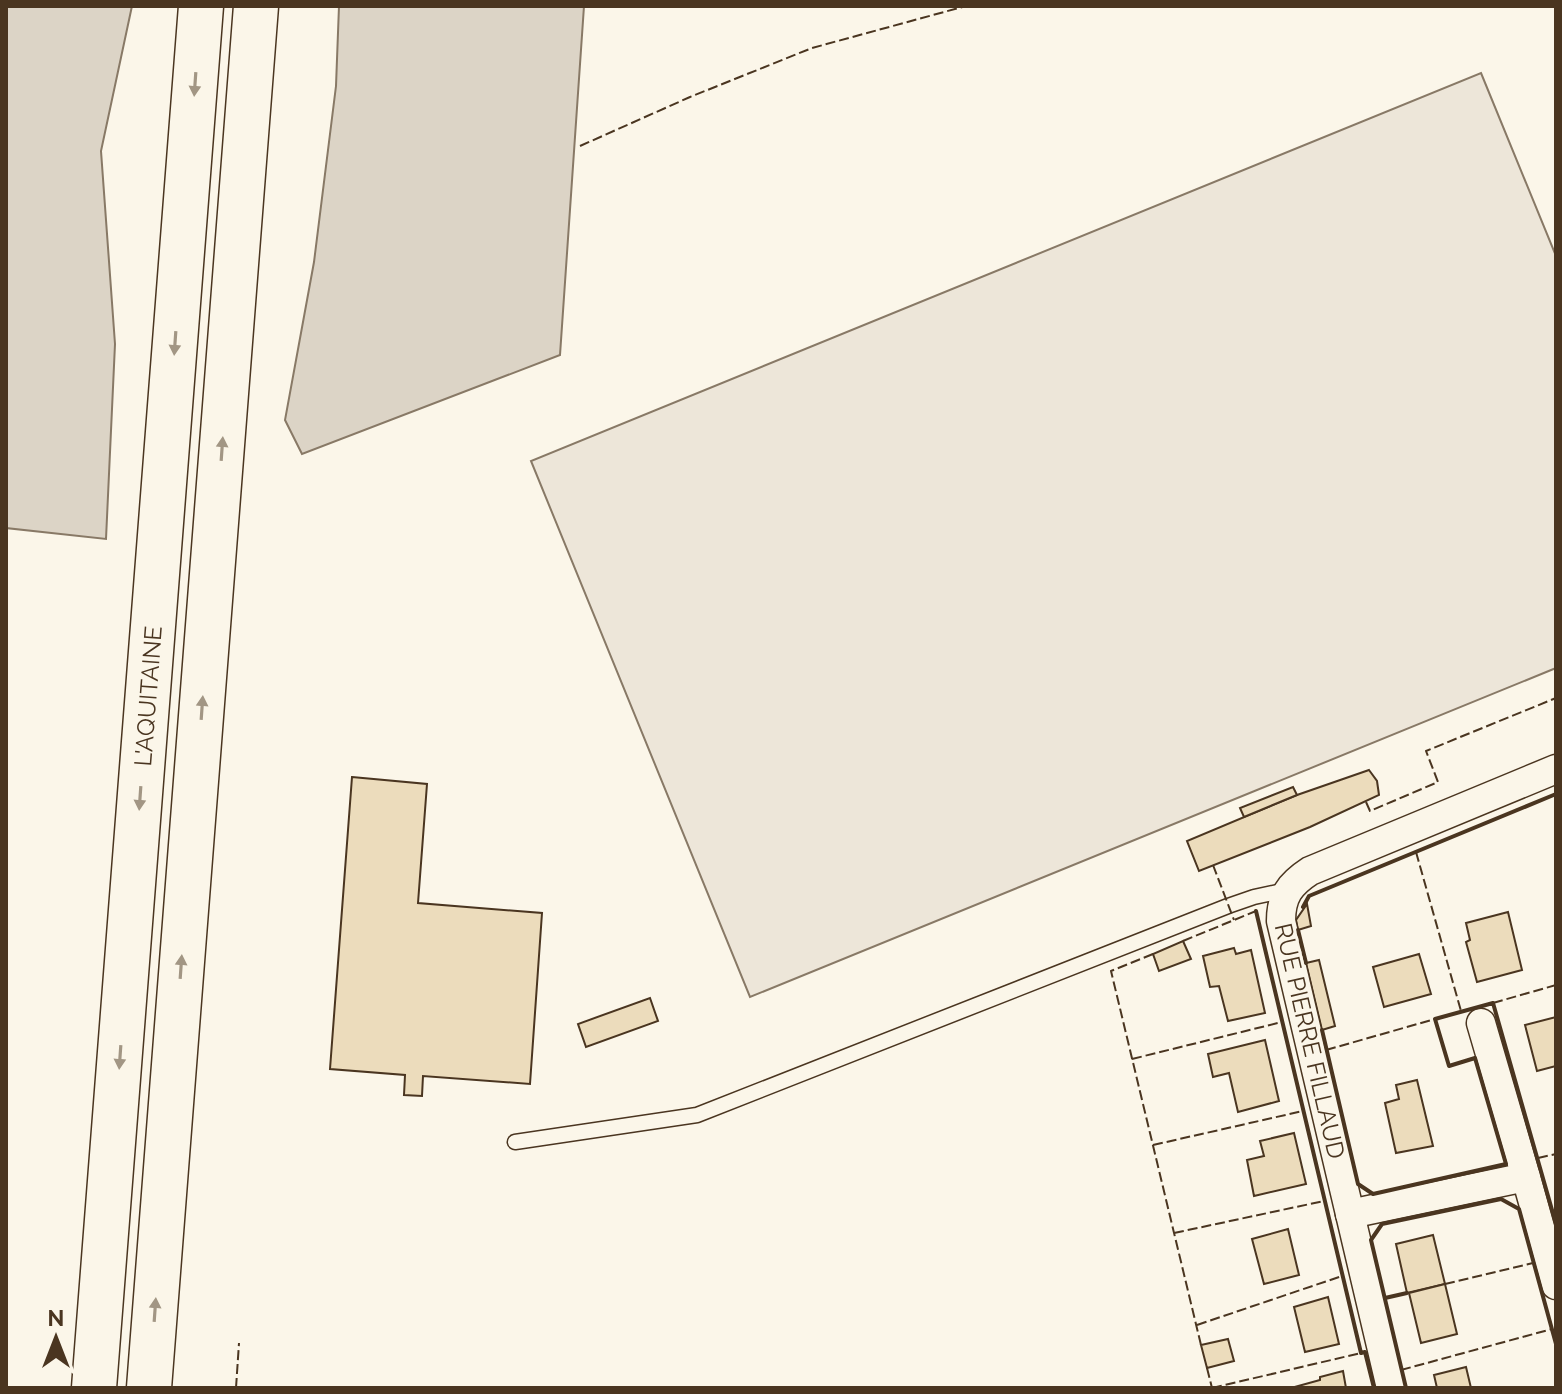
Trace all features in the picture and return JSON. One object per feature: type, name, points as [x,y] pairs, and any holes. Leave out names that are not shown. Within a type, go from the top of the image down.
[{"type":"highway","name":"L'AQUITAINE","points":[[94,1388],[201,6]]},
{"type":"highway","points":[[149,1388],[256,6]]},
{"type":"street","name":"RUE PIERRE FILLAUD","points":[[1391,1388],[1281,921],[1281,905],[1287,890],[1310,871],[1556,769]]},
{"type":"street","points":[[1481,1023],[1556,1285]]},
{"type":"street","points":[[1350,1214],[1526,1177]]},
{"type":"lane","points":[[515,1142],[697,1115],[1228,906],[1287,890]]},
{"type":"shaded area","points":[[6,6],[132,6],[101,151],[115,344],[106,539],[6,528]]},
{"type":"shaded area","points":[[339,6],[584,6],[560,355],[302,454],[285,420],[314,262],[336,86]]},
{"type":"shaded area","points":[[1481,73],[1556,256],[1556,668],[750,997],[531,461]]},
{"type":"building","points":[[1369,770],[1377,781],[1379,795],[1310,827],[1199,871],[1187,841],[1297,795]]},
{"type":"building","points":[[352,777],[427,784],[418,903],[542,913],[530,1084],[423,1076],[422,1096],[404,1095],[405,1075],[330,1069]]},
{"type":"building","points":[[1293,787],[1297,795],[1244,817],[1240,808]]},
{"type":"building","points":[[1307,904],[1311,926],[1298,930],[1296,920]]},
{"type":"building","points":[[1508,912],[1522,970],[1477,982],[1466,942],[1470,940],[1466,923]]},
{"type":"building","points":[[1183,941],[1191,959],[1159,971],[1153,954]]},
{"type":"building","points":[[1234,948],[1236,954],[1251,950],[1265,1013],[1228,1021],[1219,986],[1210,987],[1203,956]]},
{"type":"building","points":[[1419,954],[1431,994],[1384,1007],[1373,967]]},
{"type":"building","points":[[1319,960],[1335,1026],[1322,1030],[1306,963]]},
{"type":"building","points":[[650,998],[658,1021],[586,1047],[578,1024]]},
{"type":"building","points":[[1556,1017],[1556,1066],[1537,1071],[1525,1025]]},
{"type":"building","points":[[1265,1040],[1279,1101],[1238,1112],[1229,1073],[1213,1077],[1208,1054]]},
{"type":"building","points":[[1417,1080],[1433,1146],[1396,1153],[1385,1103],[1399,1099],[1396,1085]]},
{"type":"building","points":[[1294,1133],[1306,1184],[1254,1196],[1247,1160],[1264,1156],[1260,1141]]},
{"type":"building","points":[[1288,1229],[1299,1275],[1264,1284],[1252,1239]]},
{"type":"building","points":[[1433,1235],[1445,1284],[1407,1293],[1396,1244]]},
{"type":"building","points":[[1445,1284],[1457,1334],[1421,1343],[1409,1293]]},
{"type":"building","points":[[1328,1297],[1339,1344],[1305,1352],[1294,1307]]},
{"type":"building","points":[[1228,1339],[1234,1361],[1207,1368],[1201,1345]]},
{"type":"building","points":[[1466,1367],[1471,1388],[1437,1388],[1434,1375]]},
{"type":"building","points":[[1343,1371],[1346,1388],[1291,1388],[1320,1380],[1320,1377]]},
{"type":"fence","points":[[580,146],[812,48],[966,6]]},
{"type":"fence","points":[[1366,802],[1370,811],[1438,782],[1426,751],[1556,698]]},
{"type":"fence","points":[[1416,852],[1461,1011]]},
{"type":"fence","points":[[1213,865],[1234,920]]},
{"type":"fence","points":[[1183,941],[1256,911]]},
{"type":"fence","points":[[1153,954],[1111,971],[1201,1345]]},
{"type":"fence","points":[[1493,1003],[1556,985]]},
{"type":"fence","points":[[1326,1050],[1435,1019]]},
{"type":"fence","points":[[1132,1059],[1282,1022]]},
{"type":"fence","points":[[1153,1145],[1303,1111]]},
{"type":"fence","points":[[1538,1158],[1556,1154]]},
{"type":"fence","points":[[1174,1233],[1324,1201]]},
{"type":"fence","points":[[1445,1284],[1533,1263]]},
{"type":"fence","points":[[1197,1325],[1342,1276]]},
{"type":"fence","points":[[1401,1370],[1552,1329]]},
{"type":"fence","points":[[236,1388],[239,1343]]},
{"type":"fence","points":[[1212,1388],[1361,1353]]},
{"type":"fence","points":[[1207,1368],[1212,1388]]},
{"type":"wall","points":[[1303,907],[1309,896],[1556,794]]},
{"type":"wall","points":[[1256,911],[1361,1353],[1365,1352],[1374,1388]]},
{"type":"wall","points":[[1298,930],[1306,963]]},
{"type":"wall","points":[[1322,1030],[1358,1184],[1373,1194],[1506,1164],[1475,1058],[1449,1066],[1435,1019],[1493,1003],[1556,1224]]},
{"type":"wall","points":[[1406,1388],[1371,1240],[1382,1224],[1501,1199],[1519,1209],[1556,1344]]},
{"type":"wall","points":[[1385,1298],[1407,1293]]}]
